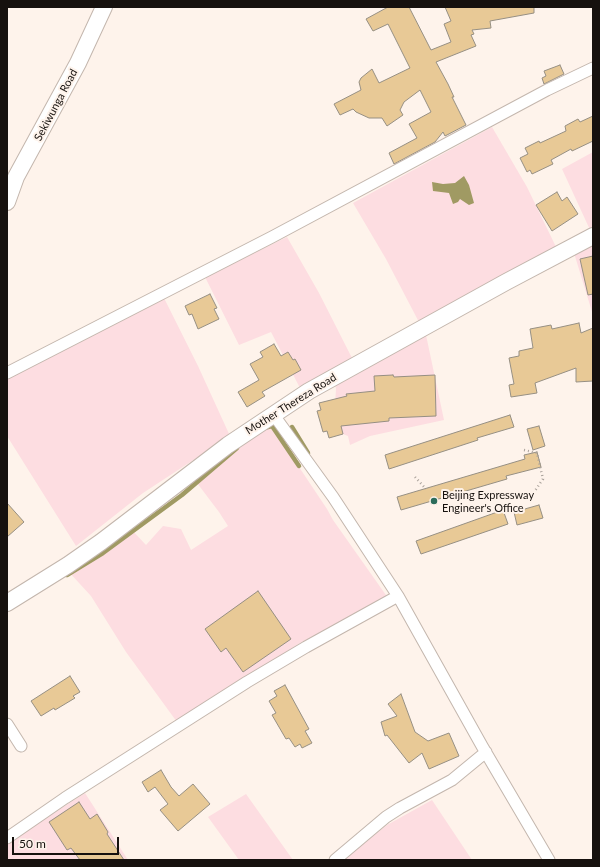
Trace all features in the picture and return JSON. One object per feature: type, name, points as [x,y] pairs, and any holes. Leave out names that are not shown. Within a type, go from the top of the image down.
[{"type":"street","name":"Sekiwunga Road","points":[[7,202],[16,177],[78,63],[104,7]]},
{"type":"street","points":[[7,373],[272,237],[541,94],[593,68]]},
{"type":"street","name":"Mother Thereza Road","points":[[7,603],[68,565],[101,542],[194,470],[273,414],[309,391],[390,345],[593,236]]},
{"type":"street","points":[[273,414],[333,497],[398,596],[549,860]]},
{"type":"street","points":[[7,838],[72,794],[247,682],[306,647],[398,596]]},
{"type":"street","points":[[7,724],[21,746]]},
{"type":"street","points":[[335,860],[386,817],[452,780],[486,752]]},
{"type":"path","points":[[524,450],[537,453],[544,479],[528,501]]},
{"type":"path","points":[[415,477],[426,489]]},
{"type":"shaded area","points":[[492,127],[527,187],[557,249],[421,326],[386,259],[353,203]]},
{"type":"shaded area","points":[[593,152],[593,231],[591,232],[562,169]]},
{"type":"shaded area","points":[[464,176],[469,185],[474,203],[469,205],[460,199],[458,202],[453,204],[449,193],[433,191],[432,182],[443,184],[455,183]]},
{"type":"shaded area","points":[[287,237],[319,293],[353,360],[300,388],[271,332],[239,345],[205,277]]},
{"type":"shaded area","points":[[593,243],[593,315],[574,253]]},
{"type":"shaded area","points":[[164,298],[198,366],[230,436],[143,493],[76,546],[7,436],[7,376]]},
{"type":"shaded area","points":[[426,335],[444,420],[370,436],[350,445],[348,436],[343,434],[335,405],[335,383]]},
{"type":"shaded area","points":[[270,427],[279,437],[333,520],[388,598],[300,643],[177,722],[126,652],[91,596],[68,571],[130,528],[146,545],[163,526],[181,529],[191,550],[228,526],[194,479],[241,441]]},
{"type":"shaded area","points":[[85,793],[128,860],[7,860],[7,843]]},
{"type":"shaded area","points":[[246,794],[293,860],[239,860],[208,817]]},
{"type":"shaded area","points":[[432,800],[472,860],[343,860],[387,825]]},
{"type":"building","points":[[388,7],[409,7],[431,50],[451,42],[444,24],[451,21],[445,7],[534,7],[534,13],[490,21],[491,28],[472,30],[474,34],[471,35],[476,46],[436,62],[448,84],[454,97],[452,97],[466,125],[445,136],[443,132],[435,142],[394,164],[389,153],[417,138],[409,124],[431,112],[420,90],[404,102],[400,110],[403,115],[387,126],[382,118],[369,118],[353,109],[340,115],[334,104],[361,90],[359,82],[361,78],[372,69],[379,83],[410,68],[388,24],[373,31],[366,19]]},
{"type":"building","points":[[560,65],[564,74],[544,84],[542,78],[546,76],[544,71]]},
{"type":"building","points":[[593,116],[593,141],[572,151],[571,149],[551,160],[553,164],[532,174],[530,170],[527,172],[520,158],[528,154],[525,148],[566,131],[565,126],[578,119],[580,122]]},
{"type":"building","points":[[557,192],[562,201],[567,197],[578,214],[552,231],[536,205]]},
{"type":"building","points":[[593,256],[593,294],[588,295],[580,259]]},
{"type":"building","points":[[210,294],[217,308],[214,309],[219,319],[198,329],[192,314],[189,315],[185,306]]},
{"type":"building","points":[[579,323],[581,333],[593,328],[593,381],[576,382],[576,368],[535,383],[537,393],[511,397],[509,385],[514,384],[509,358],[519,356],[519,351],[533,348],[530,329],[551,325],[552,329]]},
{"type":"building","points":[[274,344],[281,356],[288,352],[293,360],[295,359],[301,370],[262,392],[265,396],[247,407],[238,392],[259,380],[250,364],[263,357],[260,352]]},
{"type":"building","points":[[393,375],[394,377],[435,375],[436,416],[389,418],[389,421],[341,426],[343,434],[329,438],[327,431],[323,432],[317,411],[321,410],[319,403],[347,396],[346,394],[375,391],[374,376]]},
{"type":"building","points":[[510,415],[514,427],[477,438],[478,440],[389,469],[385,455]]},
{"type":"building","points":[[539,426],[545,446],[533,450],[527,429]]},
{"type":"building","points":[[537,452],[541,467],[506,476],[507,479],[401,510],[397,497],[525,459],[524,455]]},
{"type":"building","points":[[7,503],[24,522],[7,537]]},
{"type":"building","points":[[539,505],[543,518],[517,525],[514,512]]},
{"type":"building","points":[[503,510],[508,524],[421,554],[416,541]]},
{"type":"building","points":[[258,591],[291,639],[243,672],[226,648],[221,652],[205,629]]},
{"type":"building","points":[[70,676],[80,692],[73,696],[75,698],[55,710],[54,708],[41,716],[31,701]]},
{"type":"building","points":[[285,685],[309,729],[305,731],[312,743],[302,748],[300,744],[295,747],[289,738],[286,739],[272,715],[276,713],[269,701],[277,696],[274,691]]},
{"type":"building","points":[[401,694],[415,732],[428,741],[449,733],[459,756],[429,769],[422,753],[409,763],[387,735],[385,736],[381,722],[397,716],[388,704]]},
{"type":"building","points":[[161,770],[171,787],[179,796],[193,784],[210,804],[178,831],[160,810],[168,804],[155,787],[148,792],[142,782]]},
{"type":"building","points":[[79,802],[90,819],[97,814],[108,832],[107,834],[124,860],[80,860],[71,848],[67,850],[49,822]]},
{"type":"waterway","points":[[264,428],[272,426],[299,466]]},
{"type":"waterway","points":[[292,427],[308,453]]},
{"type":"waterway","points":[[67,575],[103,553],[182,495],[237,448]]},
{"type":"place","name":"Beijing Expressway Engineer's Office","points":[[434,501]]}]
